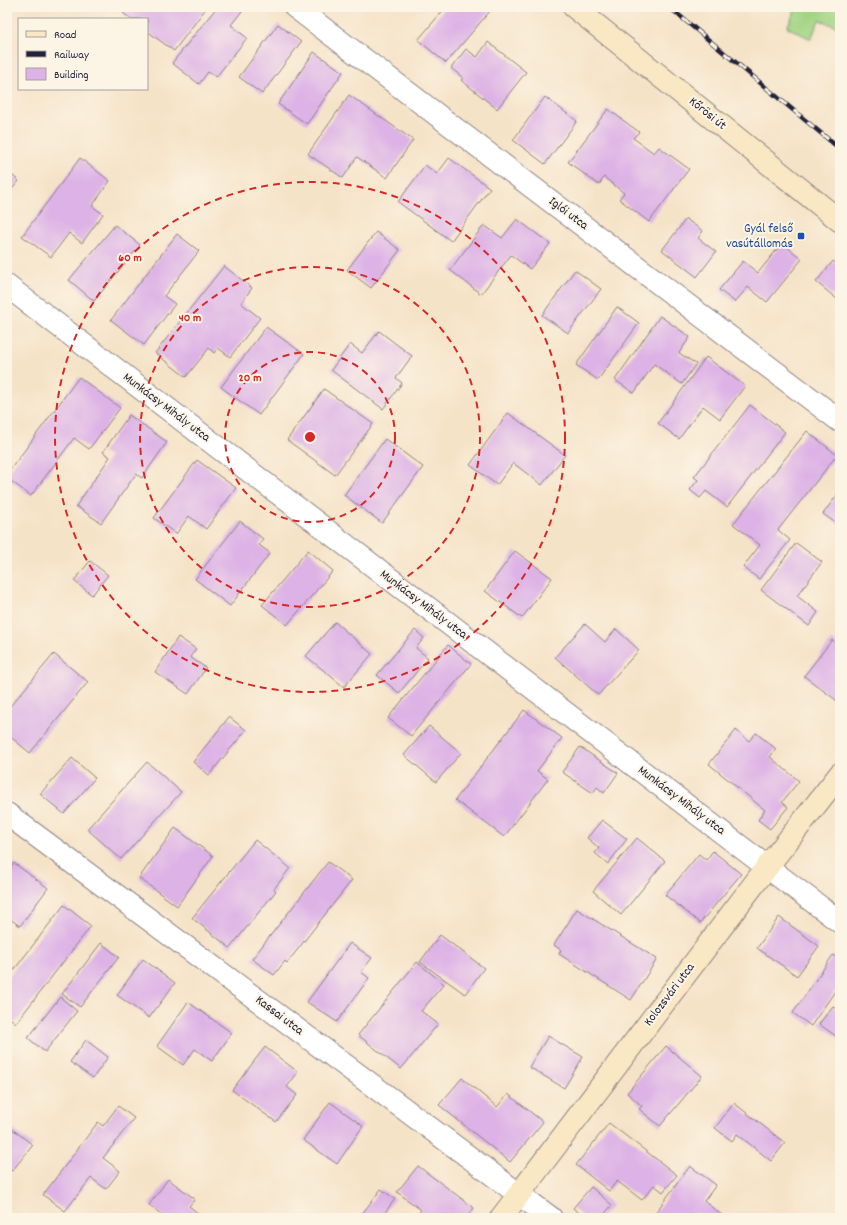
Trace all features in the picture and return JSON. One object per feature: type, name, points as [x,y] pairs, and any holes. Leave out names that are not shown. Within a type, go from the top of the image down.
[{"type":"street","name":"Iglói utca","points":[[295,7],[840,421]]},
{"type":"street","name":"Kőrösi út","points":[[574,7],[840,221]]},
{"type":"street","name":"Munkácsy Mihály utca","points":[[7,286],[840,922]]},
{"type":"street","name":"Kolozsvári utca","points":[[502,1218],[767,867],[840,774]]},
{"type":"street","name":"Kassai utca","points":[[7,814],[551,1218]]},
{"type":"green space","points":[[797,7],[840,7],[840,28],[819,20],[811,39],[787,27]]},
{"type":"building","points":[[127,7],[207,7],[174,51],[148,32],[148,18],[130,18],[123,13]]},
{"type":"building","points":[[217,7],[245,7],[231,25],[247,38],[216,77],[208,72],[199,84],[172,63]]},
{"type":"building","points":[[446,7],[485,7],[490,11],[446,63],[418,40]]},
{"type":"building","points":[[278,24],[301,42],[262,94],[239,77]]},
{"type":"building","points":[[488,42],[526,72],[497,109],[461,80],[463,78],[451,68],[466,49],[477,57]]},
{"type":"building","points":[[314,52],[343,72],[307,124],[278,104]]},
{"type":"building","points":[[349,95],[413,140],[387,178],[357,157],[343,178],[308,154]]},
{"type":"building","points":[[545,97],[577,121],[545,164],[513,140]]},
{"type":"building","points":[[608,109],[639,132],[633,138],[654,153],[659,147],[689,169],[649,222],[619,199],[624,193],[604,177],[599,185],[568,162]]},
{"type":"building","points":[[80,158],[110,181],[92,206],[103,214],[82,243],[69,233],[51,257],[22,236]]},
{"type":"building","points":[[449,158],[490,188],[451,241],[398,202],[425,165],[437,174]]},
{"type":"building","points":[[7,171],[19,181],[7,195]]},
{"type":"building","points":[[517,219],[550,244],[530,269],[511,255],[481,294],[450,270],[484,225],[502,238]]},
{"type":"building","points":[[686,219],[703,231],[698,238],[716,252],[697,277],[662,250]]},
{"type":"building","points":[[115,225],[140,245],[94,301],[69,280]]},
{"type":"building","points":[[376,232],[400,250],[371,288],[347,270]]},
{"type":"building","points":[[177,234],[199,251],[164,296],[175,304],[144,345],[111,320]]},
{"type":"building","points":[[782,243],[802,259],[767,302],[748,287],[735,302],[719,290],[743,261],[758,273]]},
{"type":"building","points":[[833,261],[840,267],[840,295],[837,299],[816,282]]},
{"type":"building","points":[[224,266],[252,288],[241,303],[260,318],[230,357],[218,348],[214,353],[209,348],[186,377],[155,353]]},
{"type":"building","points":[[575,270],[601,289],[568,333],[542,315]]},
{"type":"building","points":[[617,307],[639,323],[598,380],[576,365]]},
{"type":"building","points":[[660,316],[690,337],[679,353],[696,364],[682,384],[654,364],[634,393],[615,380]]},
{"type":"building","points":[[266,327],[304,354],[259,415],[221,387]]},
{"type":"building","points":[[379,331],[412,356],[396,378],[402,383],[383,409],[331,370],[350,344],[362,353]]},
{"type":"building","points":[[706,357],[745,386],[720,419],[703,406],[679,439],[658,423]]},
{"type":"building","points":[[79,377],[120,408],[89,449],[74,438],[31,496],[7,478],[7,474]]},
{"type":"building","points":[[324,389],[373,424],[335,475],[287,440]]},
{"type":"building","points":[[750,405],[785,432],[727,507],[706,491],[700,498],[690,490],[698,480],[694,477]]},
{"type":"building","points":[[508,413],[565,455],[542,485],[513,463],[497,485],[470,465]]},
{"type":"building","points":[[129,415],[167,442],[142,478],[136,474],[101,523],[76,506],[110,457],[103,452]]},
{"type":"building","points":[[807,431],[837,455],[778,530],[790,540],[759,579],[743,567],[760,545],[733,524]]},
{"type":"building","points":[[385,439],[423,467],[382,523],[344,495]]},
{"type":"building","points":[[197,460],[236,488],[206,529],[189,516],[176,534],[154,518]]},
{"type":"building","points":[[840,491],[840,526],[823,514]]},
{"type":"building","points":[[240,521],[263,539],[259,545],[270,553],[230,606],[195,579]]},
{"type":"building","points":[[796,543],[822,562],[797,596],[818,612],[809,626],[761,590]]},
{"type":"building","points":[[308,550],[333,571],[287,625],[262,605]]},
{"type":"building","points":[[515,551],[552,578],[522,618],[485,591]]},
{"type":"building","points":[[90,561],[108,575],[92,595],[74,581]]},
{"type":"building","points":[[335,622],[372,654],[344,687],[306,656]]},
{"type":"building","points":[[585,624],[605,642],[616,629],[639,650],[598,695],[555,657]]},
{"type":"building","points":[[415,630],[424,638],[416,648],[428,658],[399,693],[377,675]]},
{"type":"building","points":[[178,637],[196,649],[190,657],[206,668],[188,694],[155,672]]},
{"type":"building","points":[[832,640],[840,647],[840,703],[804,676]]},
{"type":"building","points":[[448,645],[471,664],[411,736],[388,718]]},
{"type":"building","points":[[54,654],[88,682],[30,753],[7,734],[7,710]]},
{"type":"building","points":[[524,710],[562,738],[537,771],[548,779],[504,837],[455,800]]},
{"type":"building","points":[[229,717],[246,730],[209,775],[193,762]]},
{"type":"building","points":[[429,726],[461,753],[436,782],[404,755]]},
{"type":"building","points":[[736,730],[749,741],[756,733],[776,749],[770,757],[799,781],[782,802],[788,807],[770,829],[758,820],[765,810],[709,764]]},
{"type":"building","points":[[580,747],[618,773],[604,793],[597,787],[593,793],[562,772]]},
{"type":"building","points":[[72,758],[95,778],[64,814],[40,794]]},
{"type":"building","points":[[147,762],[181,792],[121,859],[87,829]]},
{"type":"building","points":[[602,820],[627,839],[608,864],[595,853],[599,848],[587,838]]},
{"type":"building","points":[[175,828],[213,856],[177,906],[139,878]]},
{"type":"building","points":[[637,838],[665,861],[621,915],[593,891]]},
{"type":"building","points":[[255,840],[290,868],[274,889],[276,891],[230,948],[192,918]]},
{"type":"building","points":[[713,851],[741,874],[700,923],[665,895],[699,854],[706,860]]},
{"type":"building","points":[[328,862],[352,880],[287,963],[285,961],[274,975],[252,959]]},
{"type":"building","points":[[14,863],[48,888],[20,926],[10,919],[7,922],[7,872]]},
{"type":"building","points":[[64,905],[91,926],[16,1023],[7,1016],[7,979]]},
{"type":"building","points":[[577,909],[657,959],[631,1000],[559,954],[561,950],[554,945]]},
{"type":"building","points":[[779,917],[819,946],[797,976],[757,948]]},
{"type":"building","points":[[440,935],[484,968],[465,994],[420,962]]},
{"type":"building","points":[[101,943],[119,957],[80,1007],[62,994]]},
{"type":"building","points":[[350,943],[372,958],[361,972],[369,978],[337,1022],[307,1002]]},
{"type":"building","points":[[833,955],[840,960],[840,984],[811,1026],[793,1013]]},
{"type":"building","points":[[143,959],[175,983],[149,1018],[117,995]]},
{"type":"building","points":[[417,962],[444,984],[421,1011],[438,1024],[401,1069],[358,1035]]},
{"type":"building","points":[[60,997],[77,1011],[45,1052],[28,1038]]},
{"type":"building","points":[[188,1002],[232,1033],[212,1061],[195,1049],[183,1065],[157,1046]]},
{"type":"building","points":[[833,1006],[838,1010],[840,1006],[840,1039],[819,1024]]},
{"type":"building","points":[[548,1036],[583,1057],[564,1088],[529,1067]]},
{"type":"building","points":[[86,1040],[108,1057],[93,1078],[70,1062]]},
{"type":"building","points":[[666,1046],[702,1076],[660,1126],[639,1109],[642,1106],[627,1093]]},
{"type":"building","points":[[265,1047],[298,1072],[287,1087],[297,1095],[276,1122],[232,1090]]},
{"type":"building","points":[[462,1078],[497,1107],[508,1094],[543,1122],[510,1162],[439,1105]]},
{"type":"building","points":[[330,1102],[363,1126],[337,1164],[303,1140]]},
{"type":"building","points":[[734,1103],[785,1143],[771,1161],[737,1134],[732,1141],[715,1128]]},
{"type":"building","points":[[118,1106],[134,1118],[103,1158],[120,1171],[106,1189],[91,1178],[65,1211],[43,1195],[98,1122],[103,1126]]},
{"type":"building","points":[[609,1123],[677,1175],[663,1192],[654,1185],[642,1200],[617,1181],[609,1191],[576,1165]]},
{"type":"building","points":[[7,1125],[33,1145],[12,1171],[7,1167]]},
{"type":"building","points":[[418,1166],[474,1208],[466,1218],[415,1218],[421,1210],[397,1192]]},
{"type":"building","points":[[690,1166],[716,1185],[704,1201],[723,1216],[722,1218],[655,1218],[653,1216]]},
{"type":"building","points":[[168,1179],[195,1199],[189,1206],[203,1217],[202,1218],[166,1218],[149,1205]]},
{"type":"building","points":[[591,1187],[612,1205],[601,1218],[585,1218],[573,1208]]},
{"type":"building","points":[[381,1189],[395,1199],[381,1218],[359,1218]]},
{"type":"railway","points":[[669,7],[840,149]]},
{"type":"place","name":"Gyál felső vasútállomás","points":[[801,236]]}]
